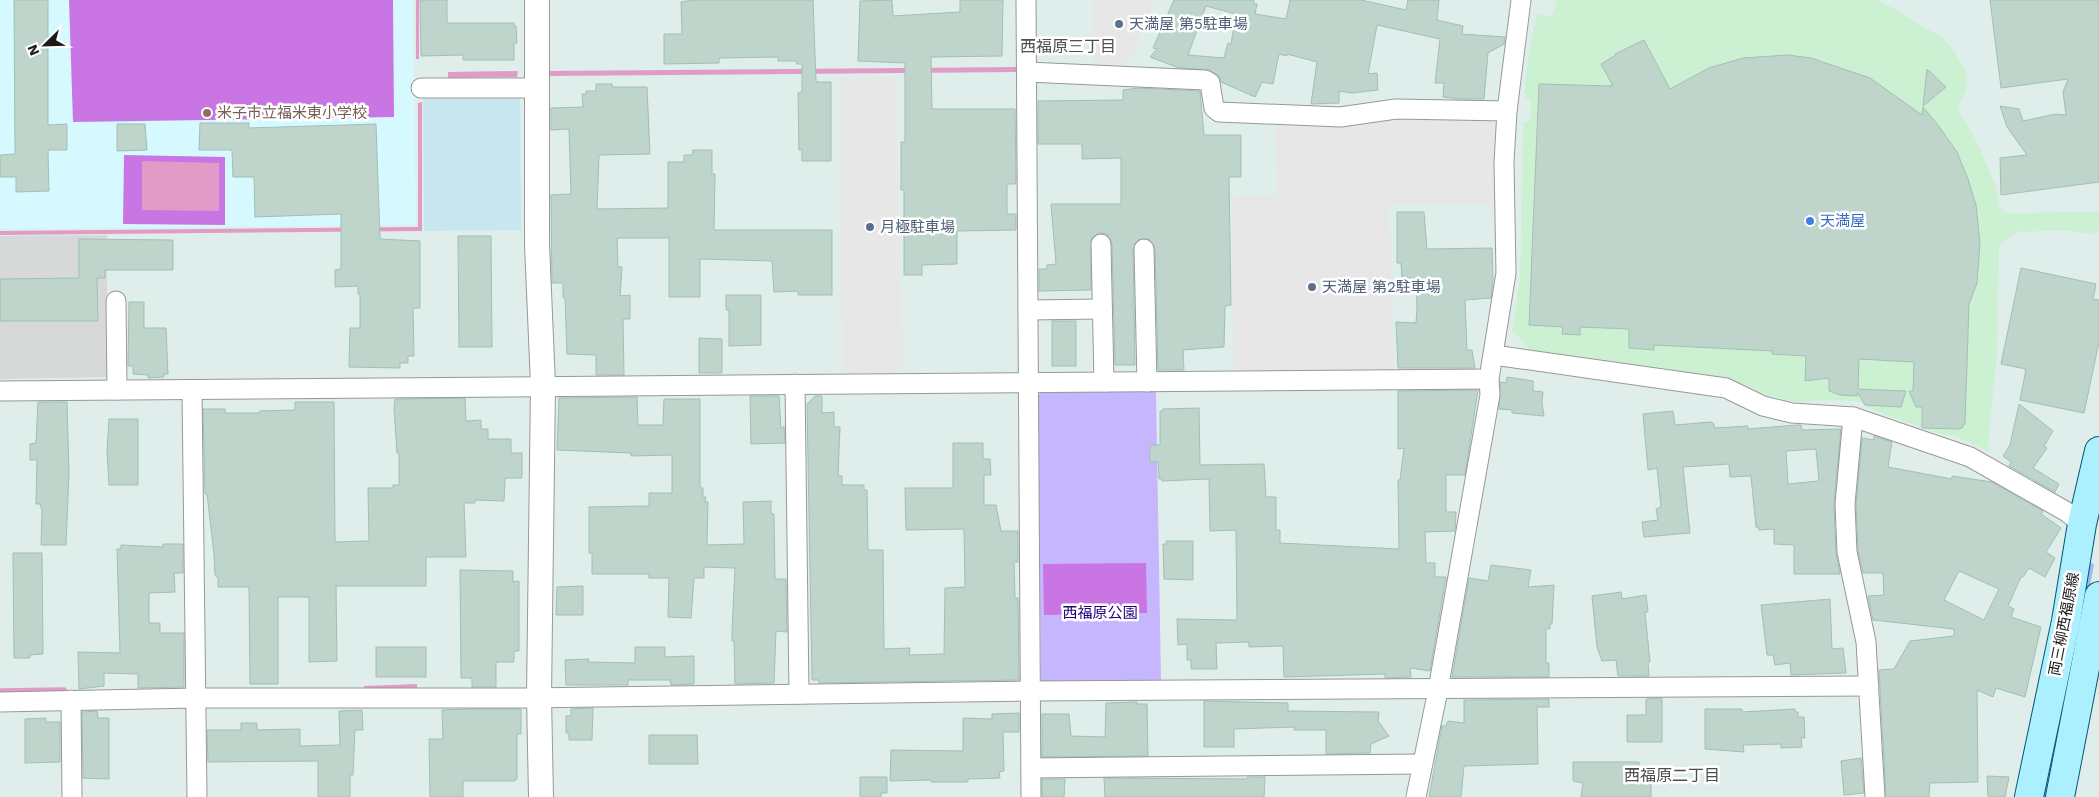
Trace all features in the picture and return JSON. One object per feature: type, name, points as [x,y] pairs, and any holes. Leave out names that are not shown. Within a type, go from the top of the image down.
[{"type":"main road","name":"両三柳西福原線","points":[[2029,797],[2066,621],[2082,524],[2099,451]]},
{"type":"main road","name":"両三柳西福原線","points":[[2060,797],[2099,596]]},
{"type":"street","points":[[537,0],[538,244],[543,385],[539,697],[541,797]]},
{"type":"street","points":[[1026,0],[1031,797]]},
{"type":"street","points":[[1416,797],[1438,690],[1490,396],[1489,379],[1506,274],[1504,162],[1507,111],[1521,0]]},
{"type":"street","points":[[1027,72],[1205,80],[1210,83],[1214,108],[1219,112],[1340,117],[1396,109],[1507,111]]},
{"type":"street","points":[[421,88],[538,88]]},
{"type":"street","points":[[1101,244],[1104,382]]},
{"type":"street","points":[[1144,248],[1147,382]]},
{"type":"street","points":[[116,301],[117,390]]},
{"type":"street","points":[[1028,310],[1102,309]]},
{"type":"street","points":[[1494,355],[1726,388],[1763,406],[1792,413],[1853,417],[1970,457],[2067,512],[2082,524]]},
{"type":"street","points":[[0,390],[192,391],[543,385],[1489,379]]},
{"type":"street","points":[[796,384],[799,694]]},
{"type":"street","points":[[192,391],[197,797]]},
{"type":"street","points":[[1853,417],[1845,504],[1847,552],[1866,642],[1875,797]]},
{"type":"street","points":[[0,702],[196,698],[1869,686]]},
{"type":"street","points":[[71,700],[72,797]]},
{"type":"street","points":[[1031,768],[1422,764]]},
{"type":"shaded area","name":"米子市立福米東小学校","points":[[0,0],[413,0],[416,225],[0,229]]},
{"type":"shaded area","points":[[416,0],[419,0],[419,59],[416,59]]},
{"type":"shaded area","name":"天満屋 第5駐車場","points":[[1093,0],[1155,0],[1129,63],[1093,63]]},
{"type":"shaded area","name":"天満屋","points":[[1556,0],[1879,0],[1941,37],[1955,52],[1966,73],[1968,84],[1958,110],[1976,140],[1996,187],[1999,205],[2006,213],[2099,212],[2099,231],[2091,234],[2063,230],[2024,232],[2023,230],[2006,239],[1999,247],[1997,355],[1988,446],[1990,452],[1955,436],[1937,433],[1868,408],[1861,402],[1837,400],[1796,402],[1770,396],[1730,380],[1530,351],[1512,329],[1520,280],[1523,123],[1530,121],[1531,102],[1524,96],[1529,51],[1537,13],[1545,17],[1554,14]]},
{"type":"shaded area","points":[[1018,67],[1019,72],[547,76],[547,71]]},
{"type":"shaded area","points":[[518,71],[517,77],[448,78],[448,72]]},
{"type":"shaded area","name":"月極駐車場","points":[[839,77],[896,77],[903,377],[843,378]]},
{"type":"shaded area","points":[[423,97],[520,97],[521,230],[424,231]]},
{"type":"shaded area","points":[[422,102],[422,231],[0,235],[0,231],[418,227],[418,103]]},
{"type":"shaded area","name":"天満屋 第2駐車場","points":[[1395,114],[1494,118],[1494,204],[1389,204],[1394,370],[1234,372],[1233,196],[1277,195],[1275,120]]},
{"type":"shaded area","points":[[142,161],[219,163],[219,211],[142,210]]},
{"type":"shaded area","points":[[107,235],[107,377],[0,379],[0,236]]},
{"type":"shaded area","points":[[2090,564],[2094,565],[2048,797],[2042,797]]},
{"type":"shaded area","points":[[417,684],[417,688],[365,689],[364,686]]},
{"type":"green space","points":[[69,0],[393,0],[394,117],[73,122]]},
{"type":"green space","points":[[124,155],[225,157],[225,225],[123,224]]},
{"type":"green space","name":"西福原公園","points":[[1042,391],[1156,391],[1161,681],[1041,686],[1038,396]]},
{"type":"green space","points":[[1146,563],[1147,613],[1044,615],[1043,564]]},
{"type":"building","points":[[14,0],[48,0],[48,125],[67,124],[67,150],[48,150],[49,191],[16,192],[16,177],[0,177],[0,155],[15,154]]},
{"type":"building","points":[[420,0],[447,0],[447,23],[514,23],[514,27],[516,26],[517,43],[514,43],[514,60],[463,60],[463,55],[421,56]]},
{"type":"building","points":[[692,0],[813,0],[816,82],[831,82],[831,161],[802,161],[802,150],[799,150],[798,93],[802,92],[802,64],[797,64],[796,61],[778,61],[778,57],[719,58],[719,63],[664,64],[664,34],[682,34],[681,2]]},
{"type":"building","points":[[892,0],[893,16],[960,12],[960,0],[1003,0],[1002,56],[931,57],[932,109],[1015,109],[1016,181],[1015,184],[1007,184],[1007,214],[1016,214],[1016,230],[957,231],[957,264],[922,265],[922,275],[904,275],[904,190],[901,190],[901,142],[905,142],[905,63],[858,61],[860,1]]},
{"type":"building","points":[[1174,0],[1254,0],[1254,4],[1257,4],[1255,14],[1286,19],[1290,0],[1361,0],[1406,10],[1408,0],[1439,0],[1437,20],[1463,26],[1462,34],[1505,37],[1504,44],[1488,53],[1484,99],[1443,97],[1444,83],[1435,83],[1440,39],[1377,25],[1368,74],[1377,73],[1378,90],[1352,93],[1339,91],[1339,103],[1311,104],[1317,62],[1287,54],[1287,56],[1279,54],[1273,84],[1262,82],[1255,97],[1221,82],[1219,76],[1210,70],[1179,68],[1150,57],[1157,49],[1153,48]],"holes":[[[1206,6],[1236,14],[1231,44],[1228,43],[1224,58],[1188,55]]]},
{"type":"building","points":[[1990,0],[2099,0],[2099,182],[2001,195],[2000,158],[2027,155],[2007,127],[2000,106],[2019,109],[2023,121],[2056,114],[2066,115],[2063,92],[2068,79],[2001,88]]},
{"type":"building","name":"天満屋","points":[[1644,40],[1670,89],[1709,68],[1743,58],[1788,55],[1811,58],[1870,78],[1922,115],[1923,107],[1938,125],[1957,152],[1968,179],[1976,205],[1980,243],[1977,283],[1969,304],[1965,423],[1962,428],[1922,428],[1922,407],[1916,407],[1909,391],[1913,391],[1914,362],[1859,359],[1858,389],[1906,391],[1901,407],[1865,405],[1858,393],[1857,396],[1840,395],[1829,391],[1829,378],[1805,381],[1806,356],[1772,354],[1773,351],[1654,345],[1654,350],[1629,348],[1629,329],[1580,327],[1580,335],[1562,334],[1563,327],[1529,325],[1539,84],[1613,86],[1601,64],[1615,54]]},
{"type":"building","points":[[1927,69],[1946,87],[1923,106]]},
{"type":"building","points":[[596,84],[612,84],[612,87],[647,87],[650,154],[599,155],[597,209],[668,208],[668,162],[684,162],[684,155],[692,155],[693,150],[712,150],[712,174],[715,174],[714,230],[832,230],[832,295],[798,295],[798,291],[774,292],[772,261],[700,259],[700,297],[669,297],[669,238],[617,238],[618,267],[622,267],[620,296],[630,295],[630,319],[623,319],[624,375],[596,375],[596,355],[567,354],[563,283],[552,283],[551,195],[571,194],[569,129],[551,130],[551,108],[583,107],[582,94],[586,94],[586,91],[596,91]]},
{"type":"building","points":[[1138,88],[1200,91],[1204,135],[1241,135],[1241,177],[1229,177],[1231,305],[1225,306],[1224,347],[1183,350],[1184,370],[1158,370],[1155,249],[1149,239],[1138,240],[1133,249],[1135,365],[1115,365],[1112,244],[1107,234],[1100,233],[1091,239],[1091,290],[1039,291],[1039,269],[1047,269],[1047,265],[1056,264],[1051,204],[1121,204],[1121,158],[1082,159],[1082,144],[1038,144],[1038,101],[1123,100],[1123,90]]},
{"type":"building","points":[[200,123],[249,123],[249,128],[376,124],[380,239],[420,241],[420,308],[413,308],[414,356],[408,356],[408,363],[400,363],[400,368],[349,367],[350,328],[360,328],[360,294],[358,294],[358,286],[335,287],[335,270],[341,269],[341,214],[255,217],[254,177],[233,177],[232,150],[199,150]]},
{"type":"building","points":[[117,124],[145,124],[147,150],[117,151]]},
{"type":"building","points":[[1397,212],[1424,212],[1427,249],[1492,248],[1493,280],[1491,298],[1465,300],[1467,350],[1472,350],[1475,368],[1398,368],[1396,322],[1416,323],[1417,306],[1416,278],[1402,278],[1401,263],[1397,263]]},
{"type":"building","points":[[458,236],[491,236],[492,347],[459,347]]},
{"type":"building","points":[[79,239],[173,240],[173,270],[105,270],[105,278],[97,278],[98,321],[0,321],[0,279],[79,278]]},
{"type":"building","points":[[2021,268],[2096,284],[2093,299],[2099,300],[2099,342],[2084,413],[2020,400],[2026,369],[2001,364]]},
{"type":"building","points":[[726,295],[761,295],[761,345],[729,346],[729,310],[726,310]]},
{"type":"building","points":[[129,302],[144,302],[144,328],[166,328],[168,374],[164,374],[164,377],[148,378],[148,375],[133,374],[133,366],[128,366]]},
{"type":"building","points":[[1052,321],[1076,321],[1076,366],[1052,366]]},
{"type":"building","points":[[699,338],[722,339],[722,373],[699,373]]},
{"type":"building","points":[[1507,377],[1533,381],[1533,391],[1543,392],[1544,416],[1512,413],[1512,410],[1499,409],[1500,382],[1506,383]]},
{"type":"building","points":[[1478,390],[1465,475],[1446,475],[1446,512],[1456,512],[1455,531],[1425,532],[1426,563],[1435,563],[1435,577],[1446,577],[1430,671],[1410,668],[1411,677],[1385,678],[1385,674],[1284,677],[1283,646],[1249,647],[1249,642],[1216,643],[1217,669],[1191,669],[1191,660],[1187,660],[1187,644],[1178,645],[1177,619],[1237,620],[1236,530],[1210,531],[1209,479],[1162,481],[1162,479],[1159,479],[1158,462],[1150,462],[1150,445],[1160,445],[1160,411],[1163,411],[1163,409],[1199,408],[1200,465],[1264,464],[1266,497],[1276,497],[1276,530],[1280,530],[1280,543],[1399,549],[1398,480],[1400,480],[1404,448],[1398,449],[1398,391]]},
{"type":"building","points":[[750,396],[779,396],[781,429],[784,426],[785,443],[751,444]]},
{"type":"building","points":[[815,396],[822,396],[822,413],[834,412],[834,427],[840,427],[838,476],[842,476],[842,485],[864,485],[864,490],[867,490],[868,550],[883,550],[884,649],[910,648],[909,655],[944,654],[945,588],[965,587],[964,529],[906,530],[905,488],[953,488],[953,443],[983,443],[983,459],[990,459],[991,475],[984,475],[984,505],[996,505],[1001,531],[1018,531],[1018,562],[1014,562],[1015,598],[1018,598],[1019,680],[819,683],[819,680],[812,680],[807,404]]},
{"type":"building","points":[[637,397],[638,425],[663,425],[664,399],[700,399],[700,488],[703,488],[703,497],[706,497],[705,502],[708,502],[707,545],[744,544],[743,502],[771,501],[771,514],[774,514],[775,579],[786,579],[787,632],[776,631],[774,683],[735,684],[732,632],[735,568],[704,567],[704,578],[694,578],[691,618],[668,617],[669,578],[649,578],[649,574],[592,574],[592,553],[589,553],[589,507],[649,506],[649,493],[672,493],[672,455],[631,456],[631,453],[557,450],[559,398]]},
{"type":"building","points":[[465,398],[466,421],[481,420],[481,429],[488,429],[488,439],[511,439],[511,453],[522,453],[522,478],[505,478],[504,501],[475,500],[475,503],[464,503],[466,557],[426,557],[426,586],[336,586],[337,661],[309,662],[309,597],[278,597],[278,684],[250,684],[249,587],[218,587],[218,578],[215,575],[207,494],[205,494],[203,409],[225,409],[225,413],[260,413],[260,411],[295,410],[295,402],[334,402],[335,542],[369,541],[368,488],[393,488],[393,485],[399,485],[395,399]]},
{"type":"building","points":[[38,402],[67,402],[69,473],[66,545],[41,545],[42,511],[40,504],[36,504],[37,460],[30,460],[30,444],[36,443]]},
{"type":"building","points":[[2019,404],[2053,431],[2044,446],[2047,448],[2033,468],[2059,484],[2055,492],[2009,466],[2011,462],[2003,456],[2010,445]]},
{"type":"building","points":[[1673,411],[1675,425],[1711,422],[1714,424],[1714,428],[1748,426],[1748,429],[1801,425],[1802,430],[1841,429],[1834,504],[1836,553],[1840,574],[1794,574],[1794,545],[1774,544],[1774,529],[1759,530],[1756,527],[1751,476],[1730,477],[1729,464],[1683,467],[1690,533],[1644,537],[1642,522],[1658,520],[1656,509],[1661,507],[1657,468],[1648,470],[1643,414]],"holes":[[[1816,449],[1819,481],[1788,484],[1786,451]]]},
{"type":"building","points":[[109,419],[138,419],[138,485],[109,485],[107,451]]},
{"type":"building","points":[[1874,436],[1892,442],[1888,467],[1952,479],[1952,476],[1992,482],[2043,511],[2041,514],[2061,528],[2046,552],[2055,558],[2045,577],[2029,568],[2021,577],[2008,606],[2014,609],[2011,617],[2041,627],[2025,697],[1996,688],[1993,697],[1977,690],[1978,782],[1930,783],[1929,797],[1886,797],[1879,670],[1894,669],[1910,641],[1954,636],[1954,629],[1873,620],[1868,596],[1884,595],[1883,573],[1863,573],[1858,551],[1856,504],[1862,438],[1874,440]],"holes":[[[1959,571],[1999,589],[1984,620],[1944,600]]]},
{"type":"building","points":[[1166,541],[1193,541],[1193,580],[1164,579],[1163,544],[1167,544]]},
{"type":"building","points":[[163,544],[183,544],[183,573],[174,573],[175,592],[149,593],[149,623],[160,623],[160,633],[184,633],[184,687],[138,688],[138,674],[104,673],[104,686],[79,689],[78,652],[120,653],[117,549],[121,549],[121,545],[163,547]]},
{"type":"building","points":[[13,553],[42,553],[43,654],[30,655],[30,658],[14,658]]},
{"type":"building","points":[[1491,565],[1531,570],[1528,587],[1554,585],[1552,624],[1550,624],[1550,629],[1546,629],[1546,663],[1549,663],[1549,677],[1452,677],[1469,578],[1488,581]]},
{"type":"building","points":[[460,570],[513,571],[513,582],[519,581],[519,651],[514,651],[514,662],[496,662],[496,687],[472,687],[472,678],[461,678]]},
{"type":"building","points":[[583,586],[583,615],[556,615],[557,587]]},
{"type":"building","points":[[1621,592],[1622,599],[1646,595],[1648,612],[1645,612],[1650,662],[1648,662],[1649,676],[1618,676],[1616,660],[1602,661],[1597,647],[1592,596]]},
{"type":"building","points":[[1830,599],[1832,649],[1843,648],[1846,673],[1791,675],[1790,663],[1775,665],[1773,655],[1767,655],[1761,605]]},
{"type":"building","points":[[376,647],[426,647],[426,677],[376,677]]},
{"type":"building","points":[[635,647],[665,647],[665,657],[694,656],[694,684],[671,685],[670,680],[628,680],[628,685],[566,685],[565,660],[589,659],[588,662],[635,663]]},
{"type":"building","points":[[1662,698],[1662,742],[1627,742],[1627,715],[1646,715],[1646,699]]},
{"type":"building","points":[[1549,699],[1549,707],[1537,707],[1538,764],[1464,766],[1461,797],[1429,797],[1442,726],[1446,726],[1448,721],[1464,723],[1464,700]]},
{"type":"building","points":[[1204,701],[1288,703],[1288,711],[1379,712],[1378,721],[1389,736],[1371,744],[1370,753],[1326,754],[1326,730],[1294,730],[1295,727],[1234,729],[1234,747],[1204,747]]},
{"type":"building","points":[[1137,702],[1137,704],[1147,704],[1148,756],[1042,757],[1042,714],[1069,714],[1071,736],[1105,737],[1106,703]]},
{"type":"building","points":[[593,708],[592,740],[569,740],[569,733],[566,733],[566,716],[571,716],[571,709]]},
{"type":"building","points":[[521,709],[521,734],[517,734],[517,779],[515,781],[463,781],[463,797],[430,797],[429,739],[443,739],[442,710]]},
{"type":"building","points":[[1705,709],[1742,709],[1742,712],[1795,709],[1795,712],[1798,712],[1798,717],[1804,717],[1805,738],[1801,738],[1802,747],[1781,748],[1781,744],[1743,745],[1744,752],[1705,749]]},
{"type":"building","points":[[362,710],[363,730],[355,730],[353,775],[350,775],[350,797],[318,797],[318,761],[208,762],[207,730],[241,730],[241,723],[257,723],[257,730],[300,729],[300,746],[340,745],[339,711]]},
{"type":"building","points":[[97,711],[98,718],[109,718],[109,779],[83,778],[82,712]]},
{"type":"building","points":[[1019,713],[1019,732],[1003,732],[1004,771],[999,772],[1000,778],[968,779],[968,782],[931,782],[931,780],[890,781],[891,750],[963,751],[963,718],[992,719],[992,714]]},
{"type":"building","points":[[46,718],[46,722],[60,722],[60,762],[25,763],[25,719]]},
{"type":"building","points":[[649,735],[697,735],[698,764],[649,764]]},
{"type":"building","points":[[1861,758],[1864,793],[1844,795],[1841,761]]},
{"type":"building","points":[[1573,762],[1639,762],[1639,774],[1651,773],[1651,797],[1581,797],[1583,783],[1573,781]]},
{"type":"building","points":[[1987,776],[2009,777],[2005,797],[1988,797]]},
{"type":"building","points":[[860,777],[887,777],[887,793],[881,793],[881,797],[860,797]]},
{"type":"building","points":[[1247,777],[1265,777],[1264,797],[1105,797],[1104,778],[1247,779]]},
{"type":"building","points":[[1042,779],[1065,779],[1064,797],[1042,797]]},
{"type":"waterway","points":[[0,691],[64,690]]},
{"type":"place","name":"天満屋 第5駐車場","points":[[1119,24]]},
{"type":"place","name":"米子市立福米東小学校","points":[[207,113]]},
{"type":"place","name":"天満屋","points":[[1810,221]]},
{"type":"place","name":"月極駐車場","points":[[870,227]]},
{"type":"place","name":"天満屋 第2駐車場","points":[[1312,287]]},
{"type":"district","name":"西福原三丁目","points":[[1068,46]]},
{"type":"district","name":"西福原二丁目","points":[[1672,775]]}]
